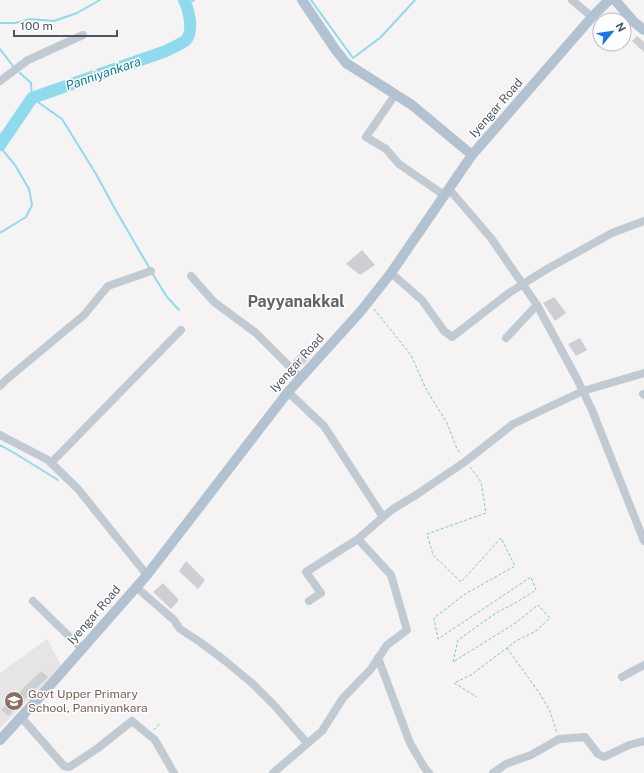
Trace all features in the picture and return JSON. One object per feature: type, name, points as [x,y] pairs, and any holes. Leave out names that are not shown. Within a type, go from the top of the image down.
[{"type":"main road","points":[[302,0],[334,49],[346,63],[412,105],[472,155]]},
{"type":"main road","name":"Iyengar Road","points":[[597,12],[609,0]]},
{"type":"main road","points":[[615,0],[634,22],[644,30]]},
{"type":"main road","name":"Iyengar Road","points":[[0,740],[147,575],[288,392],[361,312],[391,273],[472,155],[592,17]]},
{"type":"street","points":[[572,0],[592,17]]},
{"type":"street","points":[[0,81],[28,60],[83,35]]},
{"type":"street","points":[[395,95],[366,137],[386,149],[399,164],[446,192],[491,238],[523,284],[537,306],[583,391],[644,541]]},
{"type":"street","points":[[391,273],[422,300],[444,331],[452,337],[509,292],[547,269],[612,233],[644,221]]},
{"type":"street","points":[[0,386],[84,315],[108,286],[151,271]]},
{"type":"street","points":[[191,276],[214,302],[256,333],[301,378]]},
{"type":"street","points":[[506,338],[537,306]]},
{"type":"street","points":[[51,463],[181,330]]},
{"type":"street","points":[[309,601],[321,593],[306,572],[358,539],[393,509],[466,461],[513,424],[583,391],[644,372]]},
{"type":"street","points":[[288,392],[324,426],[383,517]]},
{"type":"street","points":[[0,436],[48,460],[78,489],[147,575]]},
{"type":"street","points":[[273,773],[322,731],[343,698],[371,669],[387,645],[407,630],[391,575],[358,539]]},
{"type":"street","points":[[136,587],[174,620],[180,629],[224,660],[253,684],[274,705],[307,743]]},
{"type":"street","points":[[33,601],[82,649]]},
{"type":"street","points":[[378,658],[410,743],[429,773]]},
{"type":"street","points":[[622,677],[644,665]]},
{"type":"street","points":[[21,717],[64,766],[67,767],[72,766],[98,748],[132,721],[155,740],[174,773]]},
{"type":"street","points":[[493,773],[506,764],[531,755],[559,739],[585,737],[598,754],[604,757],[629,745],[640,743]]},
{"type":"path","points":[[368,302],[411,355],[426,388],[447,423],[457,448],[481,482],[486,513],[427,534],[433,555],[461,582],[501,538],[515,566],[465,594],[434,618],[438,639],[531,577],[536,590],[496,613],[458,640],[453,662],[517,622],[538,605],[550,618],[536,631],[516,641],[471,675],[454,683],[477,696]]},
{"type":"path","points":[[506,648],[540,694],[550,712],[559,739]]},
{"type":"shaded area","name":"Govt Upper Primary School, Panniyankara","points":[[47,639],[62,667],[0,728],[0,673]]},
{"type":"building","points":[[637,36],[644,42],[644,52],[632,41]]},
{"type":"building","points":[[362,250],[375,265],[360,275],[346,264]]},
{"type":"building","points":[[554,297],[566,313],[555,321],[543,303]]},
{"type":"building","points":[[580,338],[587,350],[576,356],[568,344]]},
{"type":"building","points":[[302,351],[309,359],[300,369],[293,361]]},
{"type":"building","points":[[186,561],[205,580],[198,589],[179,571]]},
{"type":"building","points":[[163,583],[179,600],[171,609],[153,592]]},
{"type":"building","points":[[41,671],[48,677],[8,716],[1,710]]},
{"type":"waterway","points":[[0,23],[15,23],[30,19],[54,21],[77,13],[100,0]]},
{"type":"waterway","name":"Panniyankara","points":[[0,145],[32,98],[166,51],[186,40],[190,31],[190,20],[188,9],[184,0]]},
{"type":"waterway","points":[[187,5],[194,0]]},
{"type":"waterway","points":[[311,0],[353,58],[381,37],[415,0]]},
{"type":"waterway","points":[[0,49],[13,66]]},
{"type":"waterway","points":[[20,73],[31,83],[32,98],[62,119],[96,174],[150,269]]},
{"type":"waterway","points":[[0,147],[15,165],[29,189],[32,205],[26,217],[0,233]]},
{"type":"waterway","points":[[152,273],[167,297],[179,310]]},
{"type":"waterway","points":[[0,445],[58,480]]},
{"type":"place","name":"Govt Upper Primary School, Panniyankara","points":[[14,701]]},
{"type":"district","name":"Payyanakkal","points":[[296,301]]}]
